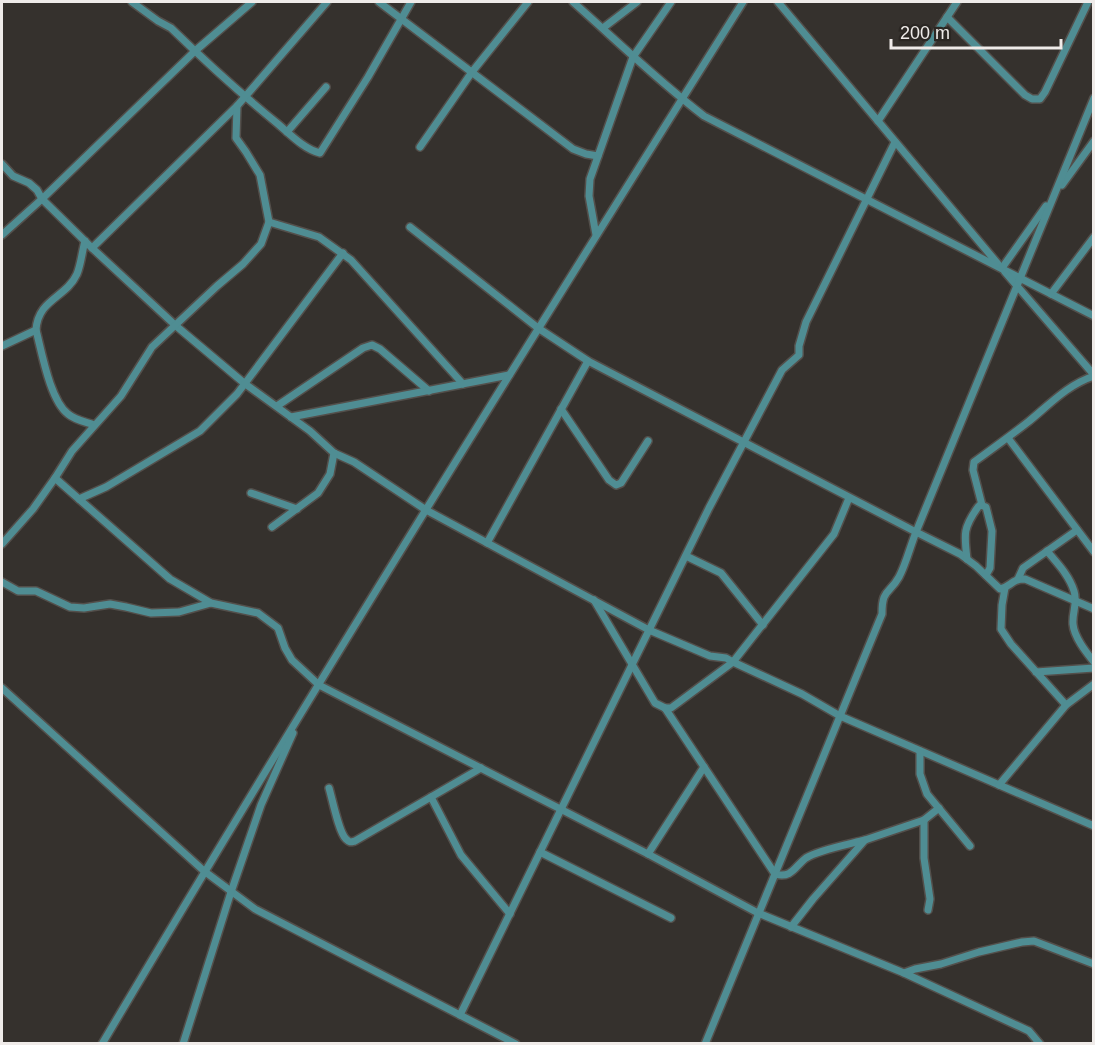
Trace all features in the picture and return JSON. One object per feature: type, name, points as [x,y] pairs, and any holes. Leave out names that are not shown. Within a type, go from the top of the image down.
[{"type":"street","points":[[132,2],[171,28],[244,97],[287,132],[312,151],[320,153],[368,77],[411,2]]},
{"type":"street","points":[[2,235],[195,51],[252,2]]},
{"type":"street","points":[[92,248],[237,106],[327,2]]},
{"type":"street","points":[[379,2],[573,148],[598,156]]},
{"type":"street","points":[[420,147],[472,72],[528,2]]},
{"type":"street","points":[[573,2],[633,57],[704,116],[1094,316]]},
{"type":"street","points":[[603,28],[637,2]]},
{"type":"street","points":[[596,235],[589,196],[590,179],[633,57],[671,2]]},
{"type":"street","points":[[102,1044],[305,706],[538,328],[743,2]]},
{"type":"street","points":[[778,2],[1094,375],[1064,391],[1008,438],[974,462],[982,505],[986,507],[992,531],[990,568],[986,575]]},
{"type":"street","points":[[878,121],[957,2]]},
{"type":"street","points":[[947,17],[1025,95],[1032,99],[1040,99],[1088,2]]},
{"type":"street","points":[[287,132],[326,87]]},
{"type":"street","points":[[705,1044],[882,614],[882,601],[885,593],[899,578],[1094,98]]},
{"type":"street","points":[[2,544],[33,509],[72,451],[122,396],[152,347],[243,264],[261,244],[269,222],[260,175],[236,138],[237,106]]},
{"type":"street","points":[[460,1015],[649,630],[744,443],[782,370],[799,355],[799,346],[806,322],[895,142]]},
{"type":"street","points":[[1002,268],[1092,145]]},
{"type":"street","points":[[2,164],[13,176],[29,183],[37,190],[42,199],[92,248],[175,325],[244,382],[310,431],[334,453],[354,462],[426,510],[649,630],[710,656],[726,658],[802,694],[840,716],[1094,826]]},
{"type":"street","points":[[269,222],[319,237],[343,253],[463,384]]},
{"type":"street","points":[[410,227],[538,328],[588,361],[960,554],[1000,589],[1005,588]]},
{"type":"street","points":[[1051,294],[1094,237]]},
{"type":"street","points":[[85,241],[77,274],[44,307],[36,319],[36,330],[53,392],[60,407],[70,416],[94,425]]},
{"type":"street","points":[[79,499],[106,487],[200,431],[237,394],[343,253]]},
{"type":"street","points":[[2,346],[36,330]]},
{"type":"street","points":[[277,406],[363,348],[372,345],[380,349],[429,391]]},
{"type":"street","points":[[487,543],[588,361]]},
{"type":"street","points":[[291,417],[509,375]]},
{"type":"street","points":[[561,409],[609,480],[616,485],[621,483],[648,441]]},
{"type":"street","points":[[1008,438],[1094,552]]},
{"type":"street","points":[[272,527],[318,493],[330,474],[334,453]]},
{"type":"street","points":[[55,478],[170,579],[211,603],[258,613],[278,628],[292,660],[319,685],[758,913],[904,974],[1029,1031],[1040,1044]]},
{"type":"street","points":[[251,493],[297,509]]},
{"type":"street","points":[[594,600],[655,703],[671,708],[734,662],[834,534],[849,498]]},
{"type":"street","points":[[967,559],[966,526],[978,507],[982,505]]},
{"type":"street","points":[[1018,579],[1023,568],[1077,530]]},
{"type":"street","points":[[1047,551],[1064,571],[1074,590],[1077,602],[1073,625],[1081,645],[1094,662]]},
{"type":"street","points":[[686,556],[721,573],[763,625]]},
{"type":"street","points":[[1066,705],[1011,644],[1001,629],[1005,588],[1011,582],[1025,579],[1094,609]]},
{"type":"street","points":[[2,582],[18,591],[36,591],[70,607],[84,608],[110,604],[151,613],[170,613],[211,603]]},
{"type":"street","points":[[1036,672],[1094,668]]},
{"type":"street","points":[[999,785],[1066,705],[1094,684]]},
{"type":"street","points":[[2,688],[204,871],[255,909],[516,1044]]},
{"type":"street","points":[[183,1044],[261,805],[305,706]]},
{"type":"street","points":[[665,708],[775,874]]},
{"type":"street","points":[[920,751],[920,774],[927,794],[970,846]]},
{"type":"street","points":[[329,788],[341,832],[345,839],[351,842],[481,768]]},
{"type":"street","points":[[648,854],[704,768]]},
{"type":"street","points":[[431,797],[461,855],[510,914]]},
{"type":"street","points":[[775,874],[786,875],[807,857],[924,820],[939,808]]},
{"type":"street","points":[[924,820],[924,858],[930,898],[928,910]]},
{"type":"street","points":[[791,927],[865,840]]},
{"type":"street","points":[[540,852],[671,918]]},
{"type":"street","points":[[904,974],[915,969],[1001,947],[1034,941],[1094,964]]}]
